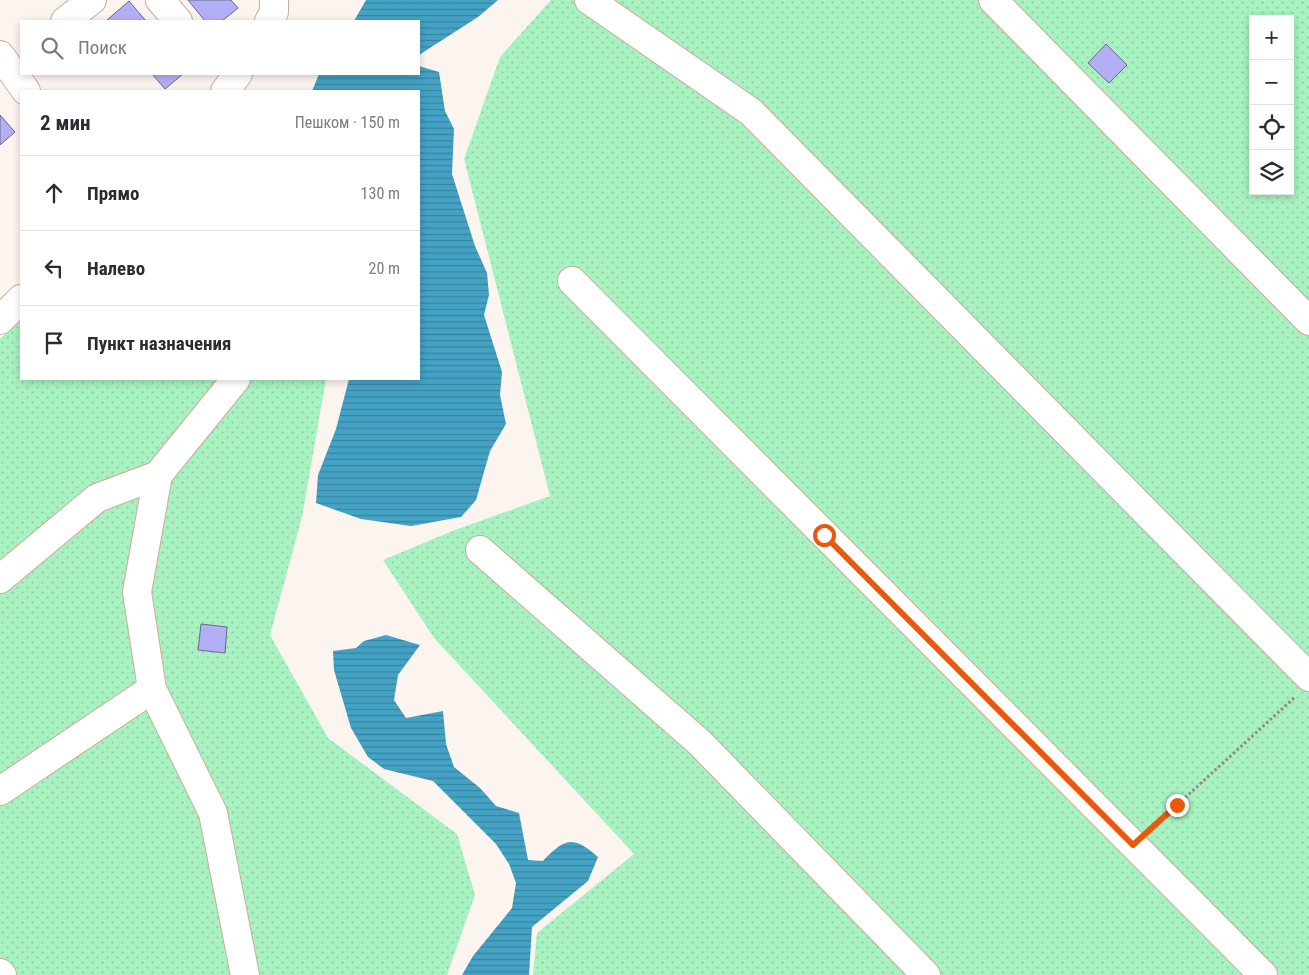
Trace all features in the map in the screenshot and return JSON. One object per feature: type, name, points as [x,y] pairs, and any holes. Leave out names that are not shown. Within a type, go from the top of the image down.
[{"type":"street","points":[[67,20],[92,0]]},
{"type":"street","points":[[160,0],[177,20]]},
{"type":"street","points":[[270,20],[274,12],[274,0]]},
{"type":"street","points":[[588,0],[751,112],[1305,684]]},
{"type":"street","points":[[993,0],[1309,321]]},
{"type":"street","points":[[10,60],[25,90]]},
{"type":"street","points":[[572,281],[1263,975]]},
{"type":"street","points":[[0,320],[20,300]]},
{"type":"street","points":[[235,380],[158,475],[137,592],[152,689],[213,813],[245,975]]},
{"type":"street","points":[[0,578],[97,498],[158,475]]},
{"type":"street","points":[[480,550],[700,743],[926,975]]},
{"type":"street","points":[[0,791],[152,689]]},
{"type":"path","points":[[1133,845],[1305,684]]},
{"type":"green space","points":[[551,0],[1309,0],[1309,975],[533,975],[537,933],[634,854],[434,638],[383,560],[455,530],[550,496],[464,159],[500,57]]},
{"type":"green space","points":[[20,319],[20,380],[326,380],[302,517],[270,635],[328,738],[457,834],[475,895],[447,975],[0,975],[0,339]]},
{"type":"water","points":[[366,0],[498,0],[478,17],[420,54],[420,20],[355,20]]},
{"type":"water","points":[[420,66],[439,72],[445,111],[454,129],[452,174],[475,246],[487,273],[489,295],[484,315],[502,372],[500,395],[506,424],[490,451],[476,500],[461,517],[411,526],[361,519],[316,503],[318,475],[336,429],[349,380],[420,380],[420,90],[312,90],[319,75],[420,75]]},
{"type":"water","points":[[386,635],[420,645],[398,675],[394,700],[406,718],[443,711],[446,744],[454,767],[480,788],[496,806],[519,813],[528,860],[543,861],[557,848],[569,842],[582,845],[598,857],[588,881],[532,927],[529,975],[462,975],[473,956],[512,908],[516,883],[509,864],[496,844],[433,781],[384,769],[368,757],[351,728],[334,670],[333,651],[356,648],[364,641]]},
{"type":"building","points":[[188,0],[231,0],[238,8],[223,20],[204,20]]},
{"type":"building","points":[[129,1],[145,20],[107,20]]},
{"type":"building","points":[[1106,44],[1127,65],[1109,83],[1088,63]]},
{"type":"building","points":[[153,75],[182,75],[165,89]]},
{"type":"building","points":[[0,115],[15,132],[0,145]]},
{"type":"building","points":[[201,624],[227,627],[225,653],[198,650]]},
{"type":"route","points":[[824,535],[1133,845],[1177,805]]}]
